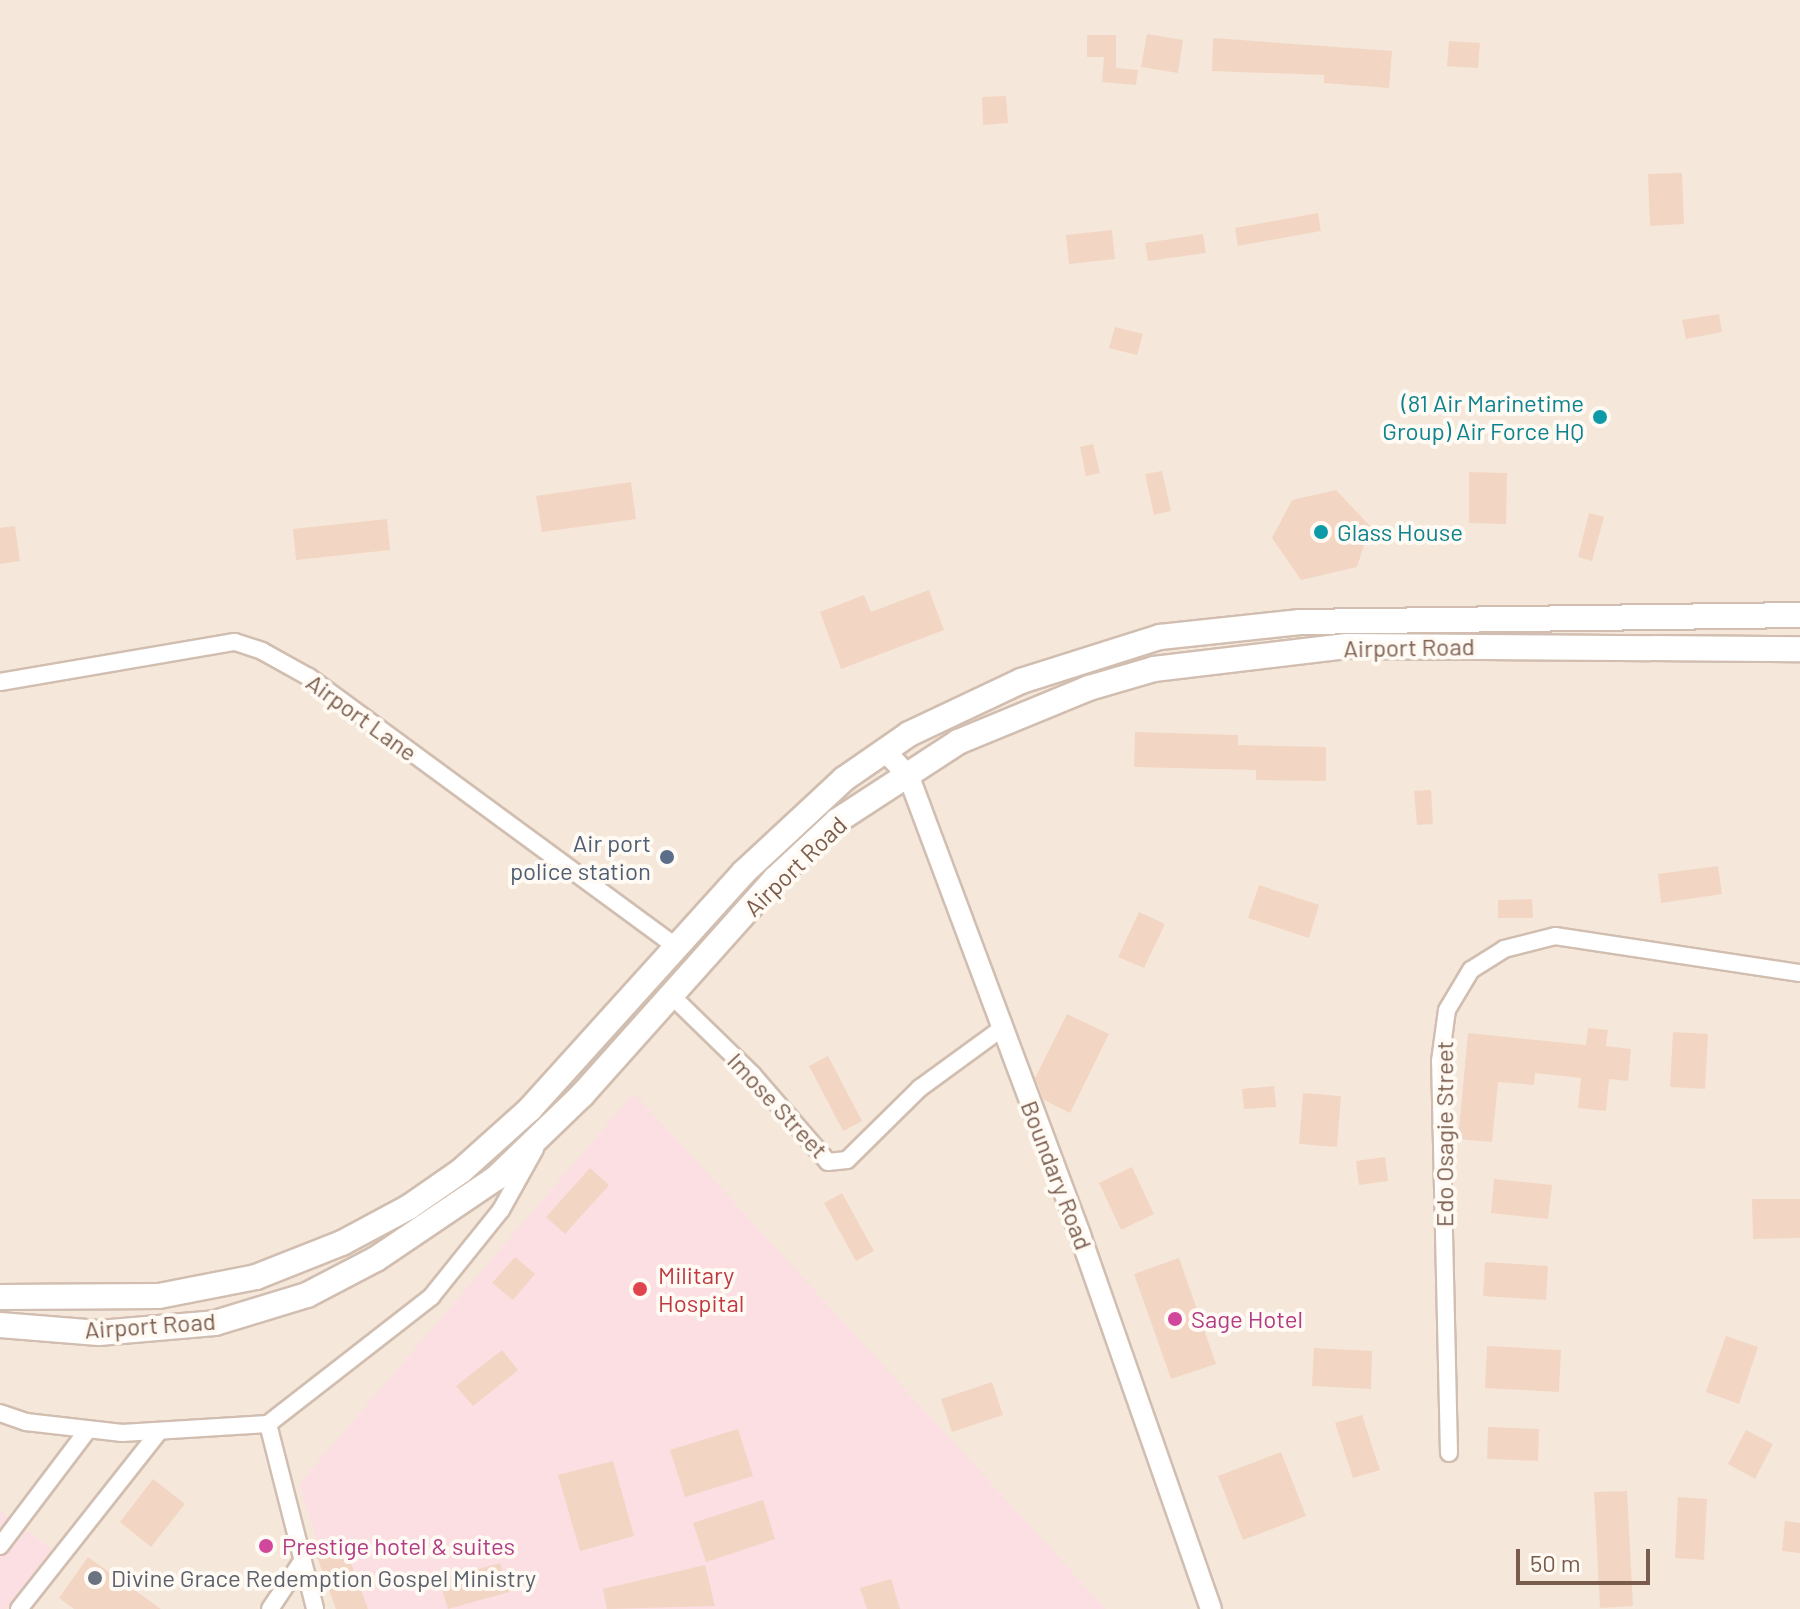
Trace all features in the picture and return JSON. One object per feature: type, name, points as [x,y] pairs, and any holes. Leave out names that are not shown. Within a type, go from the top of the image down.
[{"type":"main road","name":"Airport Road","points":[[0,1297],[159,1296],[256,1277],[342,1243],[409,1207],[461,1171],[530,1109],[675,946],[791,825],[885,751],[961,706],[1021,681],[1160,637],[1300,622],[1800,615]]},
{"type":"main road","name":"Airport Road","points":[[0,1325],[99,1333],[215,1323],[307,1295],[445,1215],[496,1178],[546,1130],[672,996],[775,879],[826,831],[958,742],[1089,688],[1154,669],[1242,655],[1363,646],[1800,649]]},
{"type":"main road","points":[[530,1109],[546,1130]]},
{"type":"street","name":"Airport Lane","points":[[0,682],[235,642],[262,651],[309,677],[675,946]]},
{"type":"street","name":"Boundary Road","points":[[885,751],[909,777],[1091,1265],[1211,1609]]},
{"type":"street","name":"Edo Osagie Street","points":[[1449,1453],[1440,1061],[1447,1010],[1471,970],[1504,949],[1555,936],[1800,973]]},
{"type":"street","name":"Imose Street","points":[[672,996],[752,1074],[828,1162],[847,1160],[920,1088],[1001,1029]]},
{"type":"street","points":[[0,1413],[26,1422],[87,1431],[159,1432],[268,1424],[431,1297],[501,1210],[546,1130]]},
{"type":"street","points":[[268,1424],[300,1564],[315,1609]]},
{"type":"street","points":[[0,1546],[87,1431]]},
{"type":"street","points":[[19,1609],[159,1432]]},
{"type":"street","points":[[270,1609],[300,1564]]},
{"type":"shaded area","points":[[0,0],[1800,0],[1800,1609],[0,1609]]},
{"type":"shaded area","name":"Military Hospital","points":[[634,1093],[1106,1609],[339,1609],[299,1484]]},
{"type":"shaded area","points":[[0,1511],[52,1549],[7,1609],[0,1609]]},
{"type":"building","points":[[1147,34],[1183,40],[1178,73],[1141,67]]},
{"type":"building","points":[[1087,35],[1116,35],[1116,68],[1138,70],[1136,85],[1102,82],[1104,57],[1087,57]]},
{"type":"building","points":[[1213,38],[1392,51],[1389,88],[1324,83],[1324,75],[1212,71]]},
{"type":"building","points":[[1449,41],[1480,43],[1478,68],[1447,66]]},
{"type":"building","points":[[1006,96],[1008,123],[983,125],[982,97]]},
{"type":"building","points":[[1682,173],[1684,224],[1650,226],[1648,174]]},
{"type":"building","points":[[1318,213],[1321,231],[1238,246],[1235,228]]},
{"type":"building","points":[[1112,230],[1115,259],[1069,264],[1066,235]]},
{"type":"building","points":[[1203,234],[1206,253],[1148,261],[1145,243]]},
{"type":"building","points":[[1719,314],[1722,332],[1686,339],[1682,320]]},
{"type":"building","points":[[1115,327],[1143,334],[1137,355],[1109,348]]},
{"type":"building","points":[[1093,444],[1100,473],[1086,476],[1080,447]]},
{"type":"building","points":[[1162,471],[1171,511],[1154,515],[1145,474]]},
{"type":"building","points":[[1469,472],[1507,473],[1506,524],[1469,523]]},
{"type":"building","points":[[631,482],[636,519],[542,532],[536,496]]},
{"type":"building","name":"Glass House","points":[[1336,490],[1370,526],[1357,567],[1301,580],[1272,538],[1292,500]]},
{"type":"building","points":[[1589,513],[1604,517],[1592,561],[1578,557]]},
{"type":"building","points":[[387,519],[390,550],[296,560],[293,529]]},
{"type":"building","points":[[15,526],[20,561],[0,564],[0,528]]},
{"type":"building","points":[[929,590],[944,630],[841,669],[820,612],[864,595],[871,612]]},
{"type":"building","points":[[1135,732],[1238,735],[1238,745],[1326,747],[1326,781],[1256,780],[1256,770],[1134,767]]},
{"type":"building","points":[[1431,790],[1433,824],[1417,825],[1414,791]]},
{"type":"building","points":[[1718,866],[1722,894],[1661,903],[1658,874]]},
{"type":"building","points":[[1259,885],[1319,905],[1309,938],[1248,918]]},
{"type":"building","points":[[1532,899],[1533,918],[1498,918],[1498,900]]},
{"type":"building","points":[[1139,912],[1165,924],[1144,968],[1118,957]]},
{"type":"building","points":[[1067,1014],[1109,1034],[1070,1113],[1044,1100],[1035,1078]]},
{"type":"building","points":[[1588,1028],[1608,1030],[1606,1046],[1631,1049],[1628,1081],[1609,1079],[1606,1111],[1578,1108],[1581,1078],[1535,1073],[1534,1085],[1498,1082],[1492,1142],[1458,1139],[1468,1033],[1586,1045]]},
{"type":"building","points":[[1673,1032],[1708,1034],[1705,1089],[1670,1087]]},
{"type":"building","points":[[828,1056],[862,1121],[843,1131],[809,1066]]},
{"type":"building","points":[[1274,1086],[1276,1107],[1244,1109],[1242,1089]]},
{"type":"building","points":[[1303,1093],[1341,1096],[1337,1147],[1299,1144]]},
{"type":"building","points":[[1385,1157],[1388,1181],[1359,1185],[1356,1161]]},
{"type":"building","points":[[1132,1167],[1154,1214],[1121,1230],[1099,1183]]},
{"type":"building","points":[[590,1168],[609,1185],[565,1234],[546,1217]]},
{"type":"building","points":[[1494,1179],[1552,1185],[1548,1219],[1491,1213]]},
{"type":"building","points":[[842,1193],[874,1251],[856,1261],[824,1203]]},
{"type":"building","points":[[1752,1199],[1800,1199],[1800,1238],[1753,1239]]},
{"type":"building","points":[[515,1257],[535,1274],[513,1300],[492,1283]]},
{"type":"building","name":"Sage Hotel","points":[[1179,1258],[1216,1364],[1171,1379],[1134,1274]]},
{"type":"building","points":[[1485,1262],[1548,1266],[1546,1300],[1483,1296]]},
{"type":"building","points":[[1726,1336],[1758,1347],[1739,1404],[1706,1392]]},
{"type":"building","points":[[1487,1346],[1561,1350],[1559,1392],[1485,1388]]},
{"type":"building","points":[[1314,1348],[1372,1351],[1371,1389],[1312,1386]]},
{"type":"building","points":[[502,1350],[518,1370],[473,1406],[456,1386]]},
{"type":"building","points":[[992,1382],[1003,1415],[952,1432],[941,1399]]},
{"type":"building","points":[[1362,1415],[1380,1470],[1353,1478],[1335,1423]]},
{"type":"building","points":[[1488,1427],[1539,1429],[1538,1461],[1487,1459]]},
{"type":"building","points":[[738,1429],[753,1476],[685,1497],[670,1450]]},
{"type":"building","points":[[1746,1430],[1773,1444],[1755,1479],[1728,1464]]},
{"type":"building","points":[[1281,1452],[1306,1516],[1243,1540],[1218,1476]]},
{"type":"building","points":[[613,1461],[634,1536],[580,1551],[558,1475]]},
{"type":"building","points":[[153,1479],[185,1504],[151,1547],[120,1522]]},
{"type":"building","points":[[1627,1491],[1633,1606],[1600,1608],[1594,1492]]},
{"type":"building","points":[[1678,1497],[1707,1499],[1704,1560],[1675,1558]]},
{"type":"building","points":[[763,1500],[775,1539],[706,1562],[693,1523]]},
{"type":"building","points":[[1785,1521],[1800,1523],[1800,1553],[1782,1551]]},
{"type":"building","points":[[345,1547],[368,1609],[336,1609],[317,1557]]},
{"type":"building","name":"Divine Grace Redemption Gospel Ministry","points":[[88,1557],[161,1609],[74,1609],[59,1598]]},
{"type":"building","points":[[500,1563],[509,1592],[448,1609],[439,1580]]},
{"type":"building","points":[[705,1565],[715,1606],[607,1609],[603,1589]]},
{"type":"building","points":[[891,1579],[900,1609],[867,1609],[860,1588]]},
{"type":"place","name":"(81 Air Marinetime Group) Air Force HQ","points":[[1600,417]]},
{"type":"place","name":"Glass House","points":[[1321,532]]},
{"type":"place","name":"Air port police station","points":[[667,857]]},
{"type":"place","name":"Military Hospital","points":[[640,1289]]},
{"type":"place","name":"Sage Hotel","points":[[1175,1319]]},
{"type":"place","name":"Prestige hotel & suites","points":[[266,1546]]},
{"type":"place","name":"Divine Grace Redemption Gospel Ministry","points":[[95,1578]]}]
